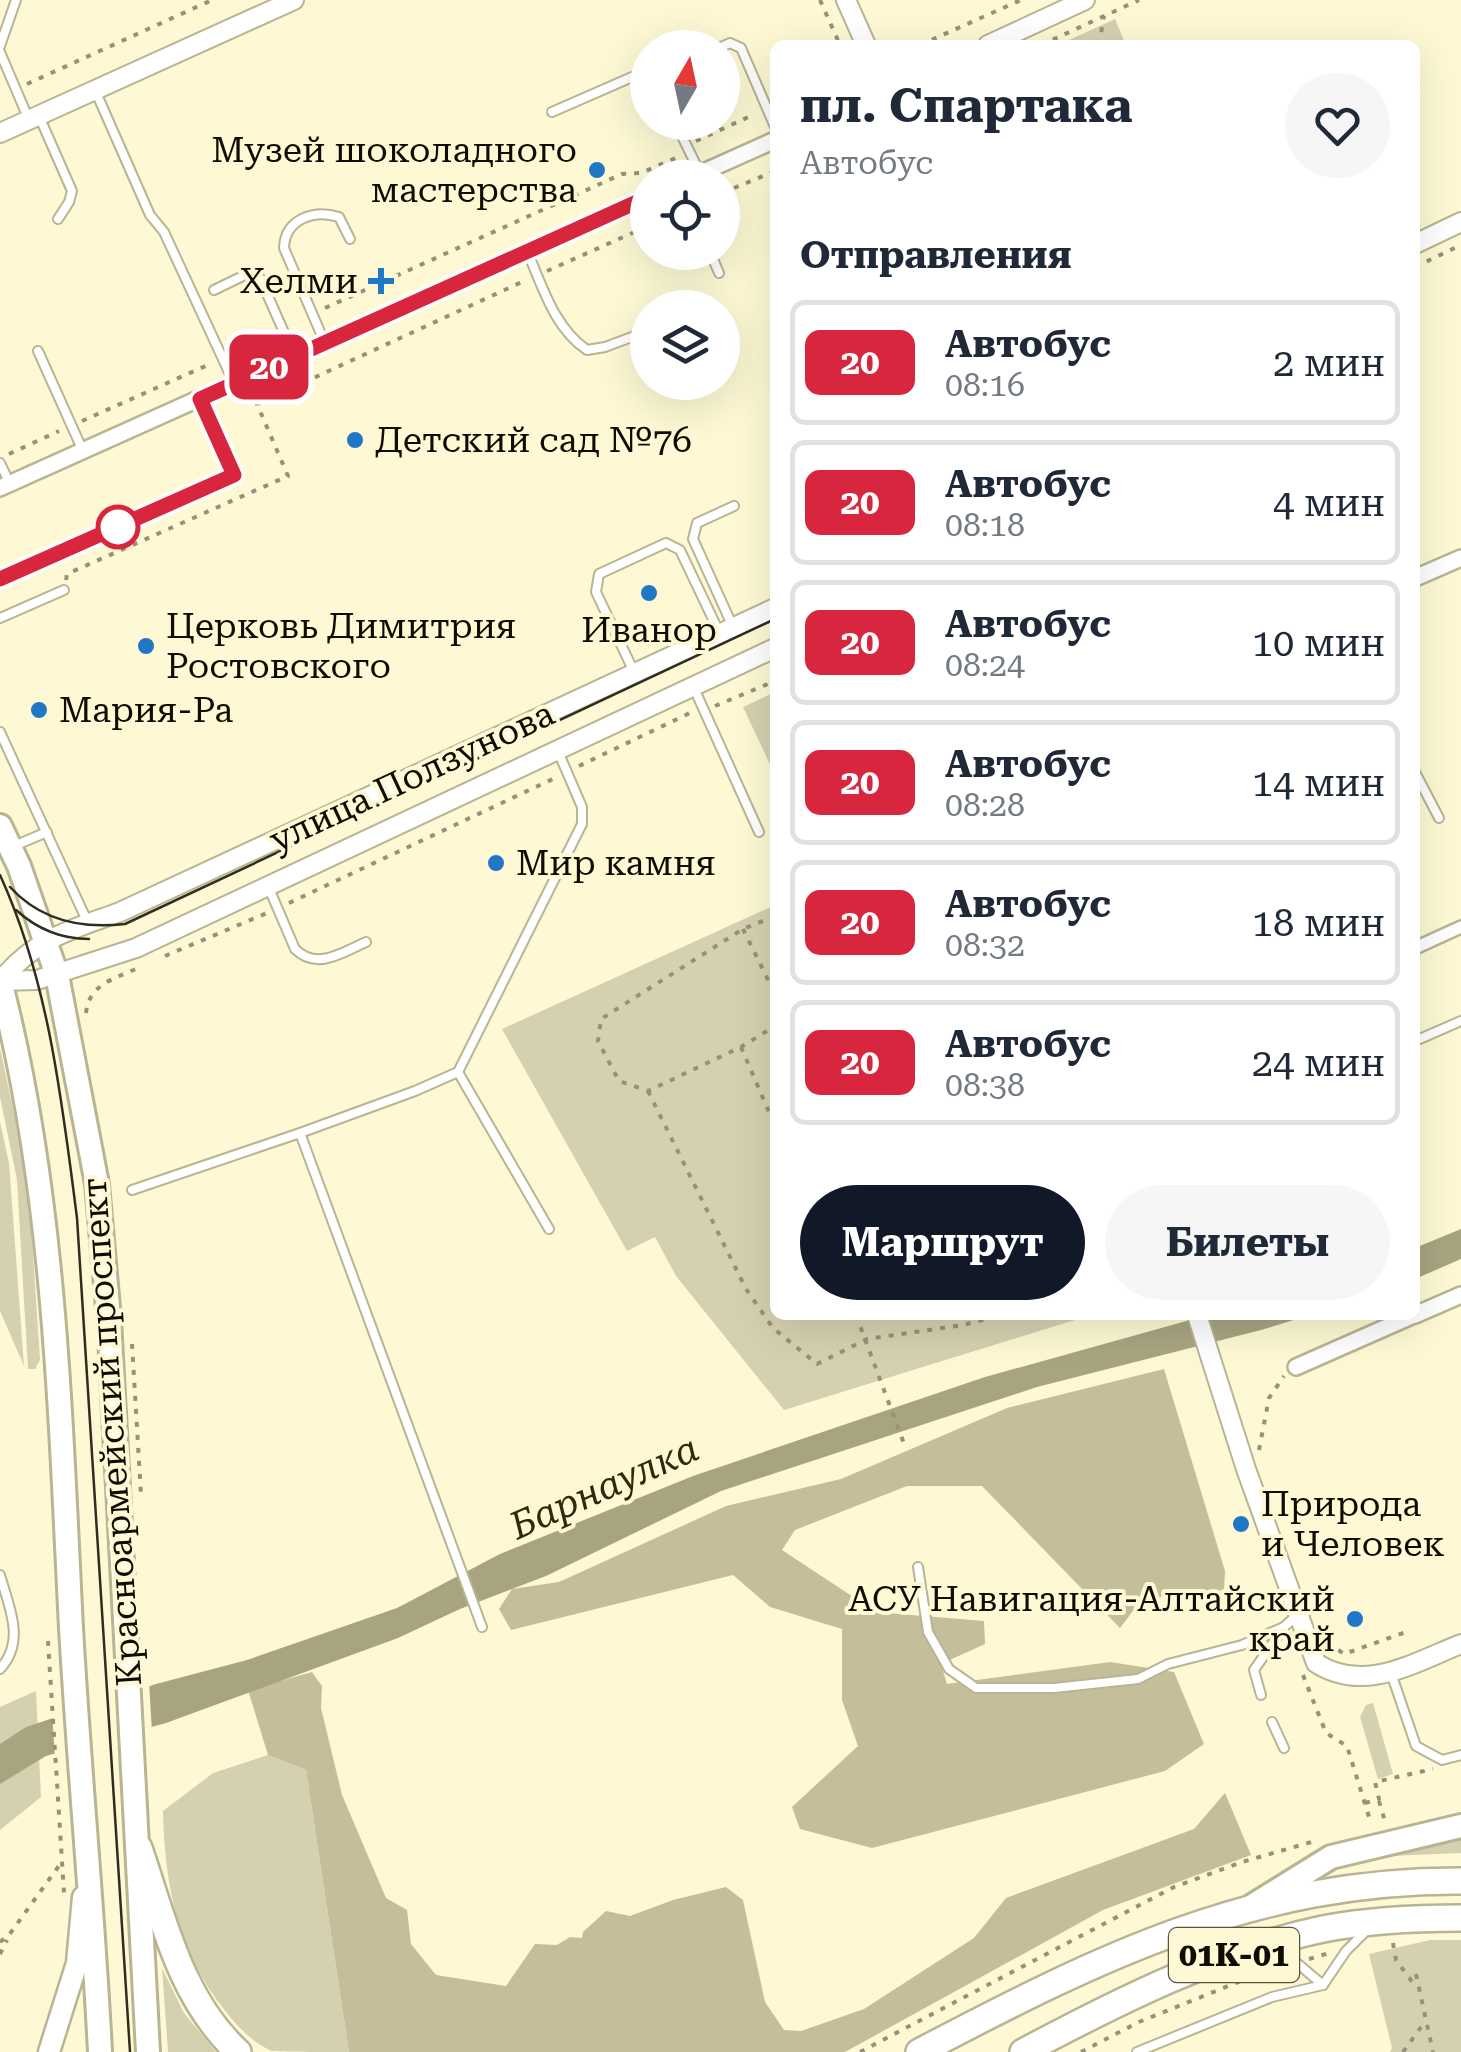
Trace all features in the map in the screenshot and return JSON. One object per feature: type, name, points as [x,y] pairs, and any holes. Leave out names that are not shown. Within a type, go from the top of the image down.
[{"type":"highway","points":[[139,1848],[172,1949],[196,2002],[217,2032],[238,2052]]},
{"type":"highway","name":"01К-01","points":[[919,2052],[1048,1984],[1118,1953],[1252,1906],[1360,1885],[1461,1881]]},
{"type":"highway","name":"01К-01","points":[[1023,2052],[1160,1985],[1260,1946],[1322,1930],[1384,1930],[1461,1918]]},
{"type":"main road","name":"Красноармейский проспект","points":[[0,826],[57,975],[96,1184],[110,1319],[148,2052]]},
{"type":"main road","name":"Красноармейский проспект","points":[[0,981],[17,1050],[42,1192],[55,1322],[72,1640],[71,1819],[86,1865],[100,2052]]},
{"type":"main road","points":[[1252,1906],[1330,1857],[1461,1826]]},
{"type":"main road","points":[[49,2052],[77,1963],[86,1865]]},
{"type":"street","points":[[0,133],[294,0]]},
{"type":"street","points":[[846,0],[864,40]]},
{"type":"street","points":[[999,40],[1085,0]]},
{"type":"street","points":[[729,160],[770,142]]},
{"type":"street","points":[[5,486],[630,204]]},
{"type":"street","points":[[1420,242],[1461,222]]},
{"type":"street","points":[[1420,576],[1461,558]]},
{"type":"street","name":"улица Ползунова","points":[[0,981],[20,958],[46,940],[89,924],[770,610]]},
{"type":"street","name":"улица Ползунова","points":[[0,981],[57,975],[136,948],[770,650]]},
{"type":"street","points":[[1420,946],[1461,927]]},
{"type":"street","points":[[1420,1312],[1461,1295]]},
{"type":"street","points":[[1199,1320],[1290,1621],[1316,1664],[1330,1673],[1365,1679],[1461,1644]]},
{"type":"street","points":[[1296,1367],[1403,1320]]},
{"type":"lane","points":[[16,0],[0,49],[16,89],[72,190],[58,219]]},
{"type":"lane","points":[[740,48],[770,115]]},
{"type":"lane","points":[[552,112],[630,78]]},
{"type":"lane","points":[[95,90],[150,215],[164,232],[234,383]]},
{"type":"lane","points":[[684,140],[692,160]]},
{"type":"lane","points":[[324,341],[284,248],[289,228],[316,213],[329,214],[340,217],[350,239]]},
{"type":"lane","points":[[527,251],[561,326],[587,350],[630,338]]},
{"type":"lane","points":[[214,290],[247,274],[260,278],[294,355]]},
{"type":"lane","points":[[38,351],[82,451]]},
{"type":"lane","points":[[0,580],[234,475],[200,399]]},
{"type":"lane","points":[[0,460],[5,486]]},
{"type":"lane","points":[[726,630],[693,539],[697,523],[734,506]]},
{"type":"lane","points":[[634,674],[596,592],[599,574],[666,543],[680,550],[726,630]]},
{"type":"lane","points":[[0,618],[64,590]]},
{"type":"lane","points":[[693,686],[759,832]]},
{"type":"lane","points":[[0,732],[89,924]]},
{"type":"lane","points":[[132,1190],[300,1133],[458,1072],[582,824],[582,807],[557,750]]},
{"type":"lane","points":[[1420,782],[1439,818]]},
{"type":"lane","points":[[10,848],[48,832]]},
{"type":"lane","points":[[268,886],[295,949],[312,960],[324,960],[366,942]]},
{"type":"lane","points":[[1420,1039],[1461,1021]]},
{"type":"lane","points":[[458,1072],[548,1229]]},
{"type":"lane","points":[[300,1133],[482,1627]]},
{"type":"lane","points":[[918,1566],[928,1632],[949,1669],[976,1688],[1054,1688],[1138,1679],[1168,1664],[1242,1645],[1290,1621]]},
{"type":"lane","points":[[0,1575],[14,1622],[15,1641],[12,1654],[0,1669]]},
{"type":"lane","points":[[1260,1695],[1254,1670],[1290,1621]]},
{"type":"lane","points":[[1390,1672],[1416,1746],[1442,1760],[1461,1755]]},
{"type":"lane","points":[[1272,1722],[1284,1748]]},
{"type":"lane","points":[[1136,2052],[1272,1997],[1323,1985],[1346,1951],[1384,1930]]},
{"type":"lane","points":[[1260,1946],[1297,1963],[1323,1985]]},
{"type":"path","points":[[16,89],[212,0]]},
{"type":"path","points":[[820,0],[838,40]]},
{"type":"path","points":[[931,40],[1021,0]]},
{"type":"path","points":[[1052,40],[1139,0]]},
{"type":"path","points":[[1101,40],[1104,16]]},
{"type":"path","points":[[312,314],[622,174],[641,174],[690,152],[696,141],[750,116]]},
{"type":"path","points":[[740,185],[770,173]]},
{"type":"path","points":[[64,590],[67,574],[288,476],[257,404],[630,234]]},
{"type":"path","points":[[1420,264],[1461,245]]},
{"type":"path","points":[[0,460],[281,327]]},
{"type":"path","points":[[160,958],[278,908],[702,707],[721,706],[770,683]]},
{"type":"path","points":[[770,918],[743,929],[601,1020],[598,1040],[619,1081],[648,1091],[746,1288],[773,1328],[818,1364],[867,1339],[984,1320]]},
{"type":"path","points":[[743,929],[770,984]]},
{"type":"path","points":[[85,1018],[87,1000],[96,986],[143,966]]},
{"type":"path","points":[[648,1091],[770,1029]]},
{"type":"path","points":[[741,1046],[770,1114]]},
{"type":"path","points":[[858,1320],[906,1449]]},
{"type":"path","points":[[132,1332],[140,1496]]},
{"type":"path","points":[[1253,1444],[1258,1459],[1269,1398],[1280,1379],[1296,1367]]},
{"type":"path","points":[[1324,1639],[1344,1654],[1406,1632]]},
{"type":"path","points":[[48,1640],[71,1819]]},
{"type":"path","points":[[1386,1825],[1375,1782],[1442,1767]]},
{"type":"path","points":[[1365,1803],[1379,1799]]},
{"type":"path","points":[[860,2052],[1174,1887],[1320,1840]]},
{"type":"path","points":[[0,1954],[62,1862]]},
{"type":"path","points":[[1384,1930],[1396,1960],[1419,1991]]},
{"type":"path","points":[[0,1942],[9,1936]]},
{"type":"path","points":[[1305,1960],[1336,1952]]},
{"type":"path","points":[[1080,2052],[1139,2022],[1271,1968],[1284,1970]]},
{"type":"path","points":[[1416,1974],[1430,2050]]},
{"type":"path","points":[[1404,2052],[1424,2022]]},
{"type":"shaded area","points":[[1115,19],[1124,40],[1069,40]]},
{"type":"shaded area","points":[[770,694],[770,764],[743,707]]},
{"type":"shaded area","points":[[770,907],[770,1320],[1075,1320],[784,1410],[676,1276],[655,1237],[627,1251],[502,1029]]},
{"type":"shaded area","points":[[0,1048],[28,1178],[40,1360],[35,1369],[28,1369],[17,1180],[0,1097]]},
{"type":"shaded area","points":[[0,1122],[9,1163],[24,1366],[0,1311]]},
{"type":"shaded area","points":[[1461,1229],[1461,1259],[1420,1277],[1420,1246]]},
{"type":"shaded area","points":[[1190,1320],[1294,1320],[1037,1387],[721,1491],[546,1576],[398,1638],[166,1723],[46,1756],[0,1784],[0,1744],[26,1727],[156,1684],[247,1660],[397,1608],[500,1554],[693,1476],[985,1377]]},
{"type":"shaded area","points":[[1164,1369],[1225,1571],[1224,1591],[1142,1599],[1120,1628],[982,1486],[907,1486],[795,1530],[782,1550],[876,1612],[984,1621],[985,1644],[941,1664],[947,1684],[1110,1662],[1174,1672],[1204,1744],[1165,1771],[872,1848],[800,1829],[792,1807],[858,1746],[842,1700],[842,1629],[770,1607],[733,1575],[511,1630],[499,1609],[512,1589],[559,1582],[726,1506],[841,1479],[1007,1408]]},
{"type":"shaded area","points":[[312,1672],[322,1686],[321,1708],[342,1795],[386,1898],[407,1910],[411,1944],[436,1975],[506,1986],[535,1944],[557,1945],[570,1937],[582,1938],[583,1932],[606,1911],[630,1916],[726,1887],[743,1900],[765,2002],[784,2030],[801,2031],[864,2009],[974,1938],[1006,1898],[1194,1829],[1225,1793],[1251,1855],[1103,1910],[845,2052],[349,2052],[306,1770],[268,1755],[248,1690]]},
{"type":"shaded area","points":[[36,1691],[41,1797],[0,1830],[0,1707]]},
{"type":"shaded area","points":[[1373,1703],[1393,1774],[1378,1779],[1360,1717],[1366,1705]]},
{"type":"shaded area","points":[[268,1755],[306,1770],[349,2052],[272,2051],[253,2040],[209,1989],[177,1917],[167,1866],[163,1811],[213,1773]]},
{"type":"shaded area","points":[[1461,1837],[1461,1853],[1389,1856],[1389,1851]]},
{"type":"shaded area","points":[[1430,1940],[1461,1940],[1461,2052],[1390,2052],[1369,1954]]},
{"type":"shaded area","points":[[162,1968],[184,2013],[216,2052],[168,2052]]},
{"type":"pier","points":[[149,1681],[152,1732],[55,1758],[52,1713]]},
{"type":"tram line","points":[[10,887],[35,908],[63,920],[93,925],[125,924],[770,621]]},
{"type":"tram line","points":[[0,875],[31,957],[42,1000],[77,1218],[130,2052]]},
{"type":"tram line","points":[[16,910],[50,932],[89,939]]},
{"type":"bus line","name":"20","points":[[0,579],[234,475],[200,399],[630,205]]},
{"type":"place","name":"Музей шоколадного мастерства","points":[[597,170]]},
{"type":"place","name":"Хелми","points":[[381,281]]},
{"type":"place","name":"Детский сад №76","points":[[355,440]]},
{"type":"place","name":"Иванор","points":[[649,593]]},
{"type":"place","name":"Церковь Димитрия Ростовского","points":[[146,646]]},
{"type":"place","name":"Мария-Ра","points":[[39,710]]},
{"type":"place","name":"Мир камня","points":[[496,863]]},
{"type":"place","name":"Природа и Человек","points":[[1241,1524]]},
{"type":"place","name":"АСУ Навигация-Алтайский край","points":[[1355,1619]]},
{"type":"water label","name":"Барнаулка","points":[[604,1487]]}]
